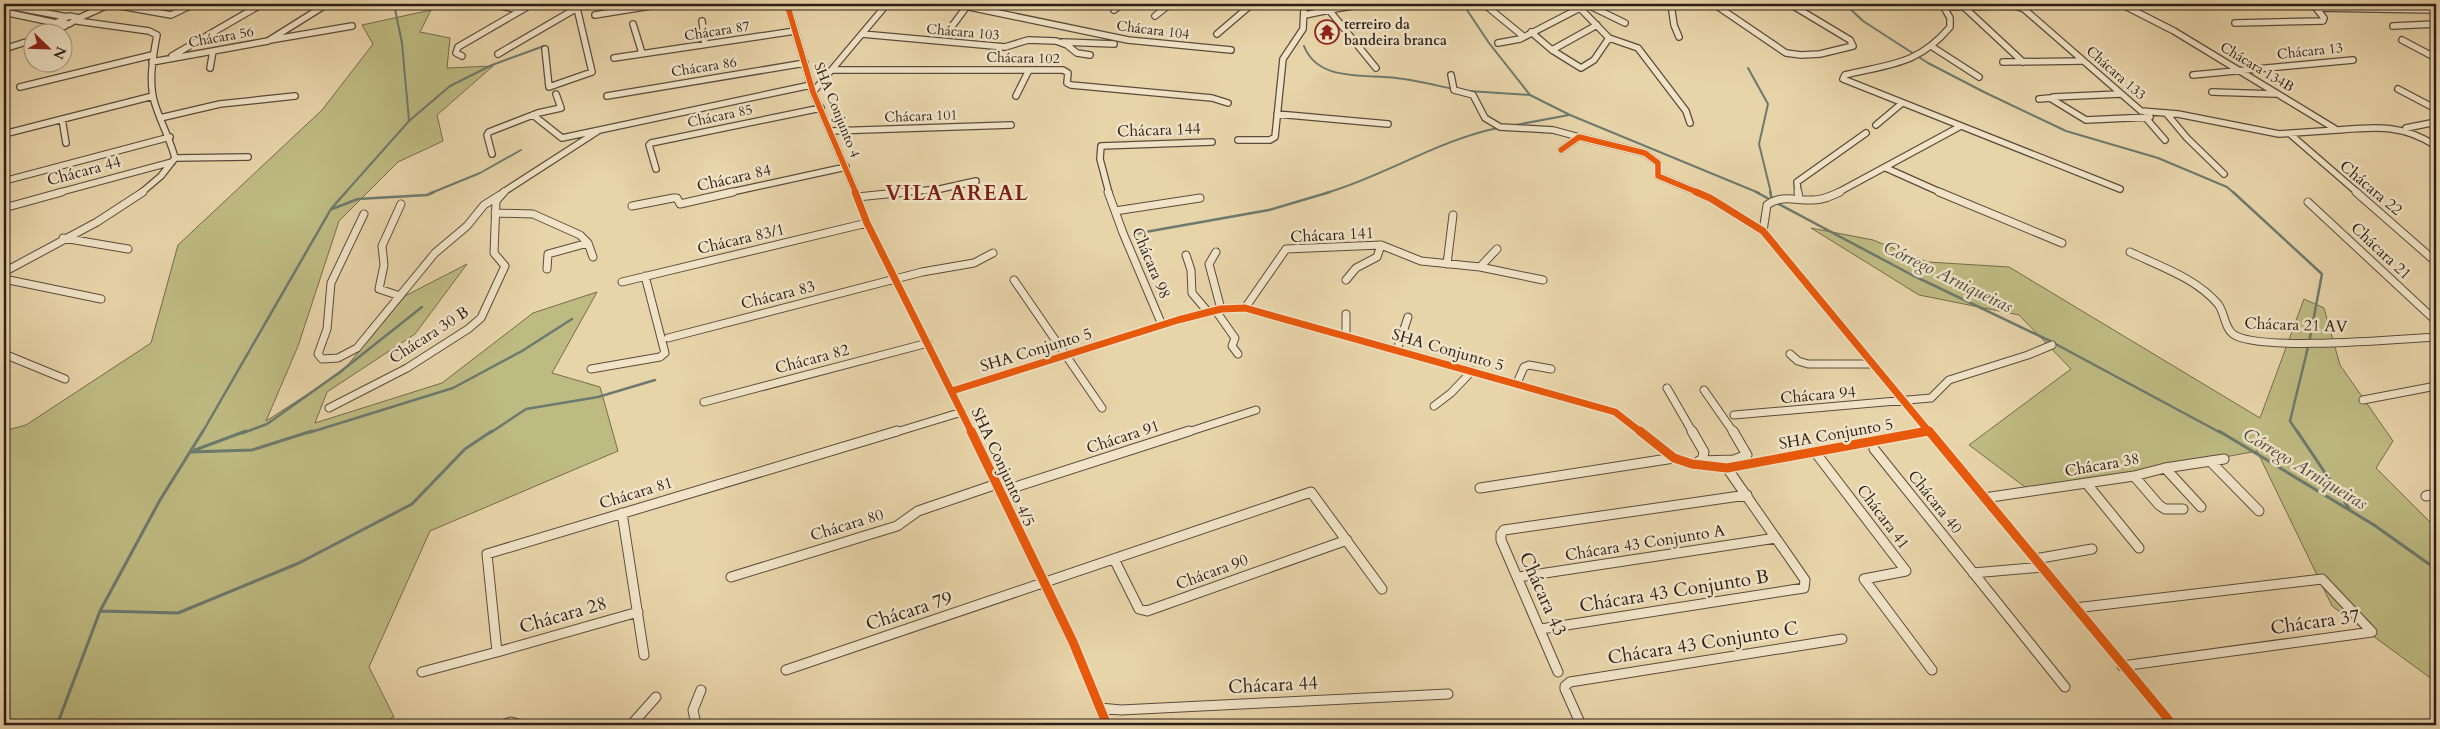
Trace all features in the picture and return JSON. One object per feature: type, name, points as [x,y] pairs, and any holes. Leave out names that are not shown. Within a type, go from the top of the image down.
[{"type":"street","points":[[28,9],[39,4]]},
{"type":"street","points":[[71,22],[100,4]]},
{"type":"street","points":[[76,18],[110,4],[171,15],[194,4]]},
{"type":"street","name":"Chácara 56","points":[[169,59],[262,4]]},
{"type":"street","name":"Chácara 56","points":[[152,58],[169,59],[268,40],[327,4]]},
{"type":"street","points":[[490,4],[520,10]]},
{"type":"street","points":[[462,56],[456,53],[458,47],[532,4]]},
{"type":"street","points":[[594,15],[663,4]]},
{"type":"street","name":"SHA Conjunto 4","points":[[788,4],[813,92],[832,131],[867,223]]},
{"type":"street","points":[[813,92],[887,4]]},
{"type":"street","name":"Chácara 104","points":[[955,4],[1128,40],[1230,50]]},
{"type":"street","points":[[1114,10],[1122,4]]},
{"type":"street","points":[[1155,16],[1170,4]]},
{"type":"street","points":[[1218,34],[1252,4]]},
{"type":"street","points":[[1238,140],[1274,138],[1283,60],[1303,29],[1305,15],[1304,8],[1300,4]]},
{"type":"street","points":[[1305,15],[1364,4]]},
{"type":"street","points":[[1484,4],[1523,36]]},
{"type":"street","points":[[1586,4],[1626,23]]},
{"type":"street","points":[[1671,4],[1674,25],[1679,37]]},
{"type":"street","points":[[1714,4],[1786,53],[1795,56],[1819,54],[1853,46],[1854,43],[1850,40],[1790,4]]},
{"type":"street","name":"Chácara 134B","points":[[2121,4],[2174,31],[2337,130]]},
{"type":"street","points":[[2235,23],[2323,21],[2324,18],[2310,4]]},
{"type":"street","points":[[4,5],[154,34],[157,37],[152,58],[153,96],[160,118],[170,137],[174,160]]},
{"type":"street","points":[[1942,5],[1950,18],[1950,27],[1923,55],[1914,59],[1845,75],[1843,78],[1851,84],[2120,189]]},
{"type":"street","name":"Chácara 133","points":[[1942,5],[1964,7],[1973,5],[2015,6],[2024,9],[2141,111],[2209,119],[2271,133],[2290,134]]},
{"type":"street","points":[[498,54],[577,6],[591,71],[548,87],[545,49]]},
{"type":"street","points":[[947,33],[967,6]]},
{"type":"street","points":[[1498,43],[1513,41],[1578,6],[1609,38],[1640,49],[1686,111],[1690,123]]},
{"type":"street","points":[[1964,7],[2023,62]]},
{"type":"street","points":[[2316,8],[2436,10]]},
{"type":"street","points":[[1329,10],[1376,68]]},
{"type":"street","points":[[4,12],[52,22]]},
{"type":"street","points":[[48,20],[60,15]]},
{"type":"street","points":[[58,22],[67,16]]},
{"type":"street","points":[[702,21],[705,44]]},
{"type":"street","points":[[633,24],[642,53]]},
{"type":"street","points":[[2393,26],[2436,24]]},
{"type":"street","points":[[268,40],[352,26]]},
{"type":"street","points":[[1552,50],[1597,26]]},
{"type":"street","name":"Chácara 87","points":[[614,58],[795,30]]},
{"type":"street","points":[[1531,32],[1576,67],[1583,68],[1599,54],[1609,38]]},
{"type":"street","name":"Chácara 103","points":[[862,34],[1004,47],[1028,40],[1114,44]]},
{"type":"street","points":[[4,44],[22,38]]},
{"type":"street","points":[[2402,40],[2436,58]]},
{"type":"street","name":"Chácara 103","points":[[1061,42],[1077,53],[1090,55]]},
{"type":"street","points":[[4,49],[22,43]]},
{"type":"street","points":[[1931,46],[1979,77]]},
{"type":"street","points":[[210,68],[212,51]]},
{"type":"street","points":[[20,86],[152,58]]},
{"type":"street","name":"Chácara 13","points":[[2192,75],[2353,60]]},
{"type":"street","points":[[2003,62],[2082,61]]},
{"type":"street","name":"Chácara 86","points":[[607,96],[805,63]]},
{"type":"street","name":"Chácara 102","points":[[833,70],[1066,71],[1067,83],[1076,86],[1212,98],[1228,103]]},
{"type":"street","points":[[1016,96],[1029,70]]},
{"type":"street","points":[[1451,75],[1454,90],[1473,94],[1479,110],[1485,118],[1494,124],[1506,129],[1550,130],[1579,137]]},
{"type":"street","points":[[533,115],[561,138],[825,80]]},
{"type":"street","points":[[2398,89],[2436,109]]},
{"type":"street","points":[[2212,92],[2275,94]]},
{"type":"street","points":[[492,154],[487,134],[489,132],[533,115],[561,108],[556,94]]},
{"type":"street","points":[[2053,97],[2120,94]]},
{"type":"street","points":[[4,134],[153,96]]},
{"type":"street","points":[[160,118],[220,104],[295,96]]},
{"type":"street","points":[[2039,99],[2050,98],[2084,120],[2168,115],[2224,174]]},
{"type":"street","points":[[1876,125],[1901,104]]},
{"type":"street","name":"Chácara 85","points":[[656,169],[649,145],[651,143],[821,108]]},
{"type":"street","points":[[1277,114],[1388,124]]},
{"type":"street","points":[[2145,117],[2165,140]]},
{"type":"street","points":[[62,119],[66,143]]},
{"type":"street","points":[[2290,134],[2389,127],[2404,128],[2436,122]]},
{"type":"street","name":"Chácara 101","points":[[832,131],[1011,125]]},
{"type":"street","points":[[1763,231],[1766,205],[1772,201],[1800,198],[1820,200],[1838,193],[1959,127]]},
{"type":"street","points":[[2404,128],[2422,136],[2436,146]]},
{"type":"street","points":[[364,214],[331,282],[327,329],[318,354],[328,360],[338,358],[357,348],[439,249],[467,226],[484,204],[598,131]]},
{"type":"street","points":[[1800,198],[1797,182],[1866,133]]},
{"type":"street","name":"Chácara 22","points":[[2290,134],[2436,262]]},
{"type":"street","name":"Chácara 44","points":[[4,181],[170,137]]},
{"type":"street","points":[[1561,150],[1570,141],[1579,137]]},
{"type":"street","name":"SHA Conjunto 5","points":[[1579,137],[1609,146],[1645,152],[1658,163],[1658,176],[1710,198],[1746,218],[1763,231],[2122,666],[2173,725]]},
{"type":"street","name":"Chácara 144","points":[[1107,145],[1212,142]]},
{"type":"street","name":"Chácara 98","points":[[1107,145],[1102,146],[1099,151],[1100,165],[1115,211],[1162,325]]},
{"type":"street","points":[[4,272],[125,204],[158,178],[174,160],[248,157]]},
{"type":"street","name":"Chácara 44","points":[[4,208],[174,160]]},
{"type":"street","name":"Chácara 84","points":[[632,206],[673,198],[677,198],[680,204],[846,167]]},
{"type":"street","points":[[1886,168],[1989,214],[2062,243]]},
{"type":"street","points":[[858,198],[940,189],[976,181]]},
{"type":"street","name":"Chácara 30 B","points":[[329,408],[407,368],[468,329],[480,318],[505,266],[494,253],[496,201],[501,194]]},
{"type":"street","points":[[1115,211],[1200,198]]},
{"type":"street","name":"Chácara 21","points":[[2308,202],[2436,321]]},
{"type":"street","points":[[400,296],[383,292],[379,289],[378,285],[384,265],[382,246],[401,204]]},
{"type":"street","points":[[495,213],[533,214],[580,235],[588,243],[593,257]]},
{"type":"street","points":[[1447,264],[1453,215]]},
{"type":"street","name":"Chácara 83/1","points":[[622,282],[867,223]]},
{"type":"street","name":"SHA Conjunto 4/5","points":[[867,223],[894,280],[952,391],[1073,642],[1107,725]]},
{"type":"street","points":[[63,238],[128,249]]},
{"type":"street","points":[[547,269],[548,254],[588,243]]},
{"type":"street","points":[[1346,280],[1356,268],[1377,257],[1381,245]]},
{"type":"street","name":"Chácara 141","points":[[1245,308],[1286,248],[1381,245],[1421,261],[1480,267],[1543,280]]},
{"type":"street","points":[[1480,267],[1497,249]]},
{"type":"street","points":[[1215,311],[1209,264],[1210,259],[1216,252]]},
{"type":"street","name":"Chácara 21 AV","points":[[2130,252],[2205,293],[2222,310],[2227,329],[2238,338],[2250,341],[2335,343],[2436,337]]},
{"type":"street","name":"Chácara 83","points":[[668,338],[922,272],[974,263],[993,253]]},
{"type":"street","points":[[1186,255],[1189,261],[1192,293],[1215,311],[1235,338],[1232,346],[1238,354]]},
{"type":"street","points":[[591,369],[660,357],[665,353],[645,276]]},
{"type":"street","points":[[4,279],[101,299]]},
{"type":"street","points":[[1014,280],[1102,408]]},
{"type":"street","name":"SHA Conjunto 5","points":[[952,391],[1162,325],[1215,311],[1245,308],[1615,412],[1674,458],[1692,464],[1727,468],[1930,432]]},
{"type":"street","points":[[1346,314],[1346,335]]},
{"type":"street","points":[[1397,350],[1408,318]]},
{"type":"street","name":"Chácara 82","points":[[704,402],[928,343]]},
{"type":"street","name":"Chácara 94","points":[[1734,415],[1930,398],[1949,380],[2028,355],[2052,345]]},
{"type":"street","points":[[4,354],[65,379]]},
{"type":"street","points":[[1790,354],[1798,361],[1808,364],[1873,364]]},
{"type":"street","points":[[1517,383],[1524,367],[1551,368]]},
{"type":"street","points":[[1434,406],[1451,393],[1472,371]]},
{"type":"street","points":[[2362,400],[2436,386]]},
{"type":"street","points":[[1667,388],[1704,452],[1702,461]]},
{"type":"street","points":[[1692,464],[1702,461],[1734,460],[1747,455],[1743,446],[1704,390]]},
{"type":"street","name":"Chácara 91","points":[[998,488],[1256,410]]},
{"type":"street","name":"Chácara 81","points":[[497,652],[487,554],[962,412]]},
{"type":"street","name":"Chácara 40","points":[[1874,449],[2065,688]]},
{"type":"street","name":"Chácara 41","points":[[1815,452],[1906,571],[1864,578],[1932,670]]},
{"type":"street","points":[[1480,488],[1674,458]]},
{"type":"street","name":"Chácara 38","points":[[1984,498],[2087,484],[2134,476],[2165,468],[2224,459]]},
{"type":"street","points":[[2210,461],[2259,511]]},
{"type":"street","points":[[1727,468],[1776,538]]},
{"type":"street","points":[[2165,468],[2201,507]]},
{"type":"street","points":[[2134,476],[2159,505],[2165,508],[2183,509]]},
{"type":"street","points":[[2087,484],[2139,548]]},
{"type":"street","name":"Chácara 80","points":[[731,576],[897,526],[918,511],[998,488]]},
{"type":"street","points":[[1044,584],[1311,492],[1382,589]]},
{"type":"street","points":[[2426,496],[2436,494]]},
{"type":"street","name":"Chácara 43 Conjunto A","points":[[1504,530],[1746,495]]},
{"type":"street","points":[[622,513],[644,655]]},
{"type":"street","name":"Chácara 43","points":[[1504,530],[1501,534],[1501,540],[1558,672]]},
{"type":"street","name":"Chácara 43 Conjunto A","points":[[1518,577],[1776,538]]},
{"type":"street","name":"Chácara 43 Conjunto B","points":[[1541,629],[1804,588],[1805,580],[1776,538]]},
{"type":"street","name":"Chácara 90","points":[[1114,559],[1137,605],[1139,608],[1147,611],[1347,540]]},
{"type":"street","points":[[2034,559],[2092,549]]},
{"type":"street","points":[[1973,573],[2042,568]]},
{"type":"street","name":"Chácara 37","points":[[2075,608],[2322,579],[2372,632],[2122,666]]},
{"type":"street","name":"Chácara 79","points":[[786,670],[1044,584]]},
{"type":"street","name":"Chácara 28","points":[[497,652],[638,612]]},
{"type":"street","name":"Chácara 43 Conjunto C","points":[[1581,725],[1565,690],[1565,686],[1570,682],[1842,638]]},
{"type":"street","points":[[422,672],[497,652]]},
{"type":"street","points":[[696,725],[693,710],[701,690]]},
{"type":"street","name":"Chácara 44","points":[[1100,708],[1121,710],[1448,694]]},
{"type":"street","points":[[630,725],[656,697]]},
{"type":"street","points":[[502,725],[511,722],[521,725]]},
{"type":"shaded area","points":[[431,10],[420,32],[450,38],[447,68],[493,66],[437,115],[443,141],[398,162],[339,221],[298,346],[266,421],[342,372],[405,296],[467,264],[415,334],[327,392],[315,423],[442,383],[533,313],[597,292],[552,373],[600,387],[618,451],[430,531],[369,667],[394,717],[377,725],[4,725],[4,431],[26,425],[151,343],[178,245],[322,110],[373,44],[362,25]]},
{"type":"shaded area","points":[[1811,228],[1873,240],[1928,262],[2009,267],[2260,418],[2304,299],[2324,308],[2340,365],[2393,441],[2376,468],[2436,528],[2436,682],[2332,606],[2257,451],[2033,493],[1969,445],[2071,369],[2019,315],[1919,295]]},
{"type":"waterway","points":[[397,4],[395,9],[402,43],[409,121]]},
{"type":"waterway","name":"Córrego Arniqueiras","points":[[1463,4],[1489,43],[1530,95]]},
{"type":"waterway","points":[[1845,4],[1863,21],[1928,63],[1984,92],[2066,131],[2158,158],[2227,187],[2234,193]]},
{"type":"waterway","points":[[409,121],[450,86],[492,65],[544,46]]},
{"type":"waterway","points":[[1304,46],[1311,58],[1320,66],[1331,71],[1357,76],[1403,79],[1453,89]]},
{"type":"waterway","points":[[1748,68],[1768,104],[1759,144],[1771,193]]},
{"type":"waterway","points":[[1468,91],[1530,95]]},
{"type":"waterway","name":"Córrego Arniqueiras","points":[[1530,95],[1570,115],[1759,193]]},
{"type":"waterway","points":[[1510,126],[1569,115]]},
{"type":"waterway","points":[[345,193],[409,121]]},
{"type":"waterway","points":[[1326,193],[1348,186],[1454,141],[1498,128]]},
{"type":"waterway","points":[[431,193],[480,173],[521,150]]},
{"type":"waterway","points":[[202,433],[331,209],[346,192]]},
{"type":"waterway","points":[[332,209],[358,199],[427,195],[434,192]]},
{"type":"waterway","points":[[1134,234],[1269,210],[1330,192]]},
{"type":"waterway","name":"Córrego Arniqueiras","points":[[1756,192],[1912,275],[2050,341],[2221,433]]},
{"type":"waterway","name":"Córrego Arniqueiras","points":[[1770,192],[1772,199]]},
{"type":"waterway","points":[[2233,192],[2322,274],[2309,343],[2290,421],[2298,433]]},
{"type":"waterway","points":[[243,433],[267,424],[340,372],[422,307]]},
{"type":"waterway","points":[[308,433],[453,388],[522,351],[572,319]]},
{"type":"waterway","points":[[490,433],[526,409],[598,397],[655,380]]},
{"type":"waterway","points":[[100,611],[160,500],[203,431]]},
{"type":"waterway","points":[[195,450],[246,431]]},
{"type":"waterway","points":[[191,452],[252,450],[312,431]]},
{"type":"waterway","points":[[100,611],[178,613],[299,563],[412,504],[465,449],[492,431]]},
{"type":"waterway","name":"Córrego Arniqueiras","points":[[2219,431],[2374,525],[2436,569]]},
{"type":"waterway","points":[[2297,431],[2350,510]]},
{"type":"waterway","points":[[57,725],[100,611]]},
{"type":"cycle path","points":[[787,4],[813,92],[846,167],[867,223],[952,391],[1073,642],[1107,725]]},
{"type":"cycle path","points":[[1561,150],[1579,137],[1609,146],[1645,153],[1658,163],[1658,176],[1710,198],[1763,231],[2173,725]]},
{"type":"cycle path","points":[[952,391],[1178,320],[1221,309],[1245,308],[1615,412],[1674,458],[1692,464],[1727,468],[1930,431]]},
{"type":"place","name":"terreiro da bandeira branca","points":[[1327,32]]},
{"type":"district","name":"VILA AREAL","points":[[957,193]]}]
